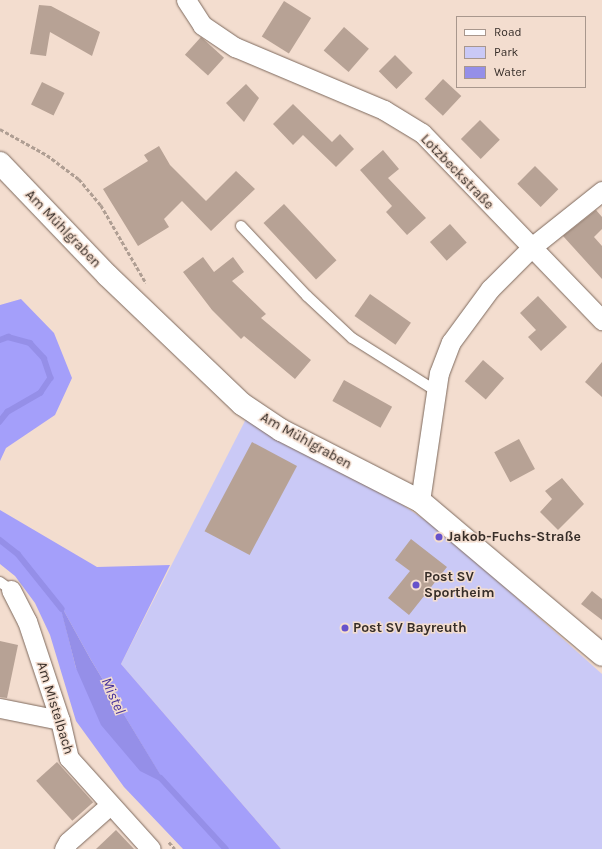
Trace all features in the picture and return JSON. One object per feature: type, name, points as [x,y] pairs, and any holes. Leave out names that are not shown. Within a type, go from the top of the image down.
[{"type":"street","name":"Lotzbeckstraße","points":[[186,0],[202,25],[235,47],[384,110],[422,133],[496,214],[533,246],[602,320]]},
{"type":"street","name":"Am Mühlgraben","points":[[0,163],[128,296],[242,404],[282,430],[420,501],[602,655]]},
{"type":"street","points":[[420,501],[436,391],[443,358],[473,309],[533,246],[602,191]]},
{"type":"street","name":"Am Mistelbach","points":[[6,586],[28,621],[60,720],[69,758],[150,849]]},
{"type":"street","points":[[0,708],[60,720]]},
{"type":"street","points":[[64,849],[68,842],[110,805]]},
{"type":"lane","points":[[241,226],[307,296],[352,338],[436,391]]},
{"type":"path","points":[[0,129],[47,155],[79,180],[101,205],[147,285]]},
{"type":"green space","name":"Post SV Bayreuth","points":[[247,417],[388,495],[444,533],[602,674],[602,849],[281,849],[121,664]]},
{"type":"shaded area","points":[[21,299],[54,333],[72,378],[55,415],[6,448],[0,461],[0,305]]},
{"type":"shaded area","points":[[0,510],[97,567],[170,565],[121,664],[281,849],[183,849],[124,787],[76,721],[50,635],[35,603],[15,576],[0,564]],"holes":[[[60,604],[91,660],[165,783],[76,668]]]},
{"type":"water","points":[[59,602],[91,660],[166,784],[140,771],[101,725],[76,668]]},
{"type":"building","points":[[284,1],[311,18],[289,54],[262,37]]},
{"type":"building","points":[[39,5],[51,6],[100,32],[92,56],[50,32],[46,56],[30,54]]},
{"type":"building","points":[[344,27],[369,49],[349,72],[324,50]]},
{"type":"building","points":[[201,37],[224,58],[208,76],[185,55]]},
{"type":"building","points":[[395,55],[413,73],[396,89],[379,71]]},
{"type":"building","points":[[443,79],[461,96],[443,116],[425,99]]},
{"type":"building","points":[[42,82],[64,93],[54,115],[31,104]]},
{"type":"building","points":[[246,84],[259,98],[244,122],[226,103]]},
{"type":"building","points":[[293,104],[332,142],[340,134],[354,149],[336,167],[303,135],[293,145],[273,124]]},
{"type":"building","points":[[480,120],[500,140],[481,159],[461,139]]},
{"type":"building","points":[[159,146],[170,165],[206,201],[236,171],[255,189],[211,231],[182,201],[164,219],[169,227],[138,246],[103,189],[148,161],[144,155]]},
{"type":"building","points":[[383,150],[399,169],[388,178],[426,218],[407,235],[386,212],[392,206],[360,170]]},
{"type":"building","points":[[535,166],[558,189],[541,207],[517,184]]},
{"type":"building","points":[[284,204],[337,260],[316,279],[264,223]]},
{"type":"building","points":[[596,210],[602,217],[602,229],[594,237],[602,246],[602,279],[563,236]]},
{"type":"building","points":[[450,224],[467,243],[447,261],[430,242]]},
{"type":"building","points":[[203,257],[214,272],[233,257],[244,272],[232,281],[266,314],[261,318],[311,360],[295,379],[244,336],[241,339],[212,310],[183,272]]},
{"type":"building","points":[[370,294],[411,323],[395,345],[355,316]]},
{"type":"building","points":[[538,296],[567,327],[541,351],[528,337],[536,330],[520,313]]},
{"type":"building","points":[[483,360],[504,378],[486,400],[465,381]]},
{"type":"building","points":[[602,362],[602,397],[585,382]]},
{"type":"building","points":[[344,380],[392,407],[380,428],[332,401]]},
{"type":"building","points":[[519,439],[535,469],[510,482],[494,452]]},
{"type":"building","points":[[252,442],[297,466],[250,555],[205,531]]},
{"type":"building","points":[[562,478],[584,504],[558,530],[540,512],[552,499],[545,491]]},
{"type":"building","name":"Post SV Sportheim","points":[[411,539],[447,567],[409,615],[388,598],[410,571],[395,560]]},
{"type":"building","points":[[592,591],[602,599],[602,620],[581,604]]},
{"type":"building","points":[[0,641],[18,645],[7,698],[0,697]]},
{"type":"building","points":[[57,762],[93,802],[72,821],[36,781]]},
{"type":"building","points":[[116,830],[134,849],[96,849]]},
{"type":"waterway","name":"Mistel","points":[[0,340],[8,337],[30,343],[44,358],[51,378],[41,393],[8,412],[0,422]]},
{"type":"waterway","name":"Mistel","points":[[0,540],[18,554],[62,609]]},
{"type":"waterway","name":"Mistel","points":[[161,778],[226,849]]},
{"type":"place","name":"Jakob-Fuchs-Straße","points":[[439,537]]},
{"type":"place","name":"Post SV Sportheim","points":[[416,585]]},
{"type":"place","name":"Post SV Bayreuth","points":[[345,628]]}]
